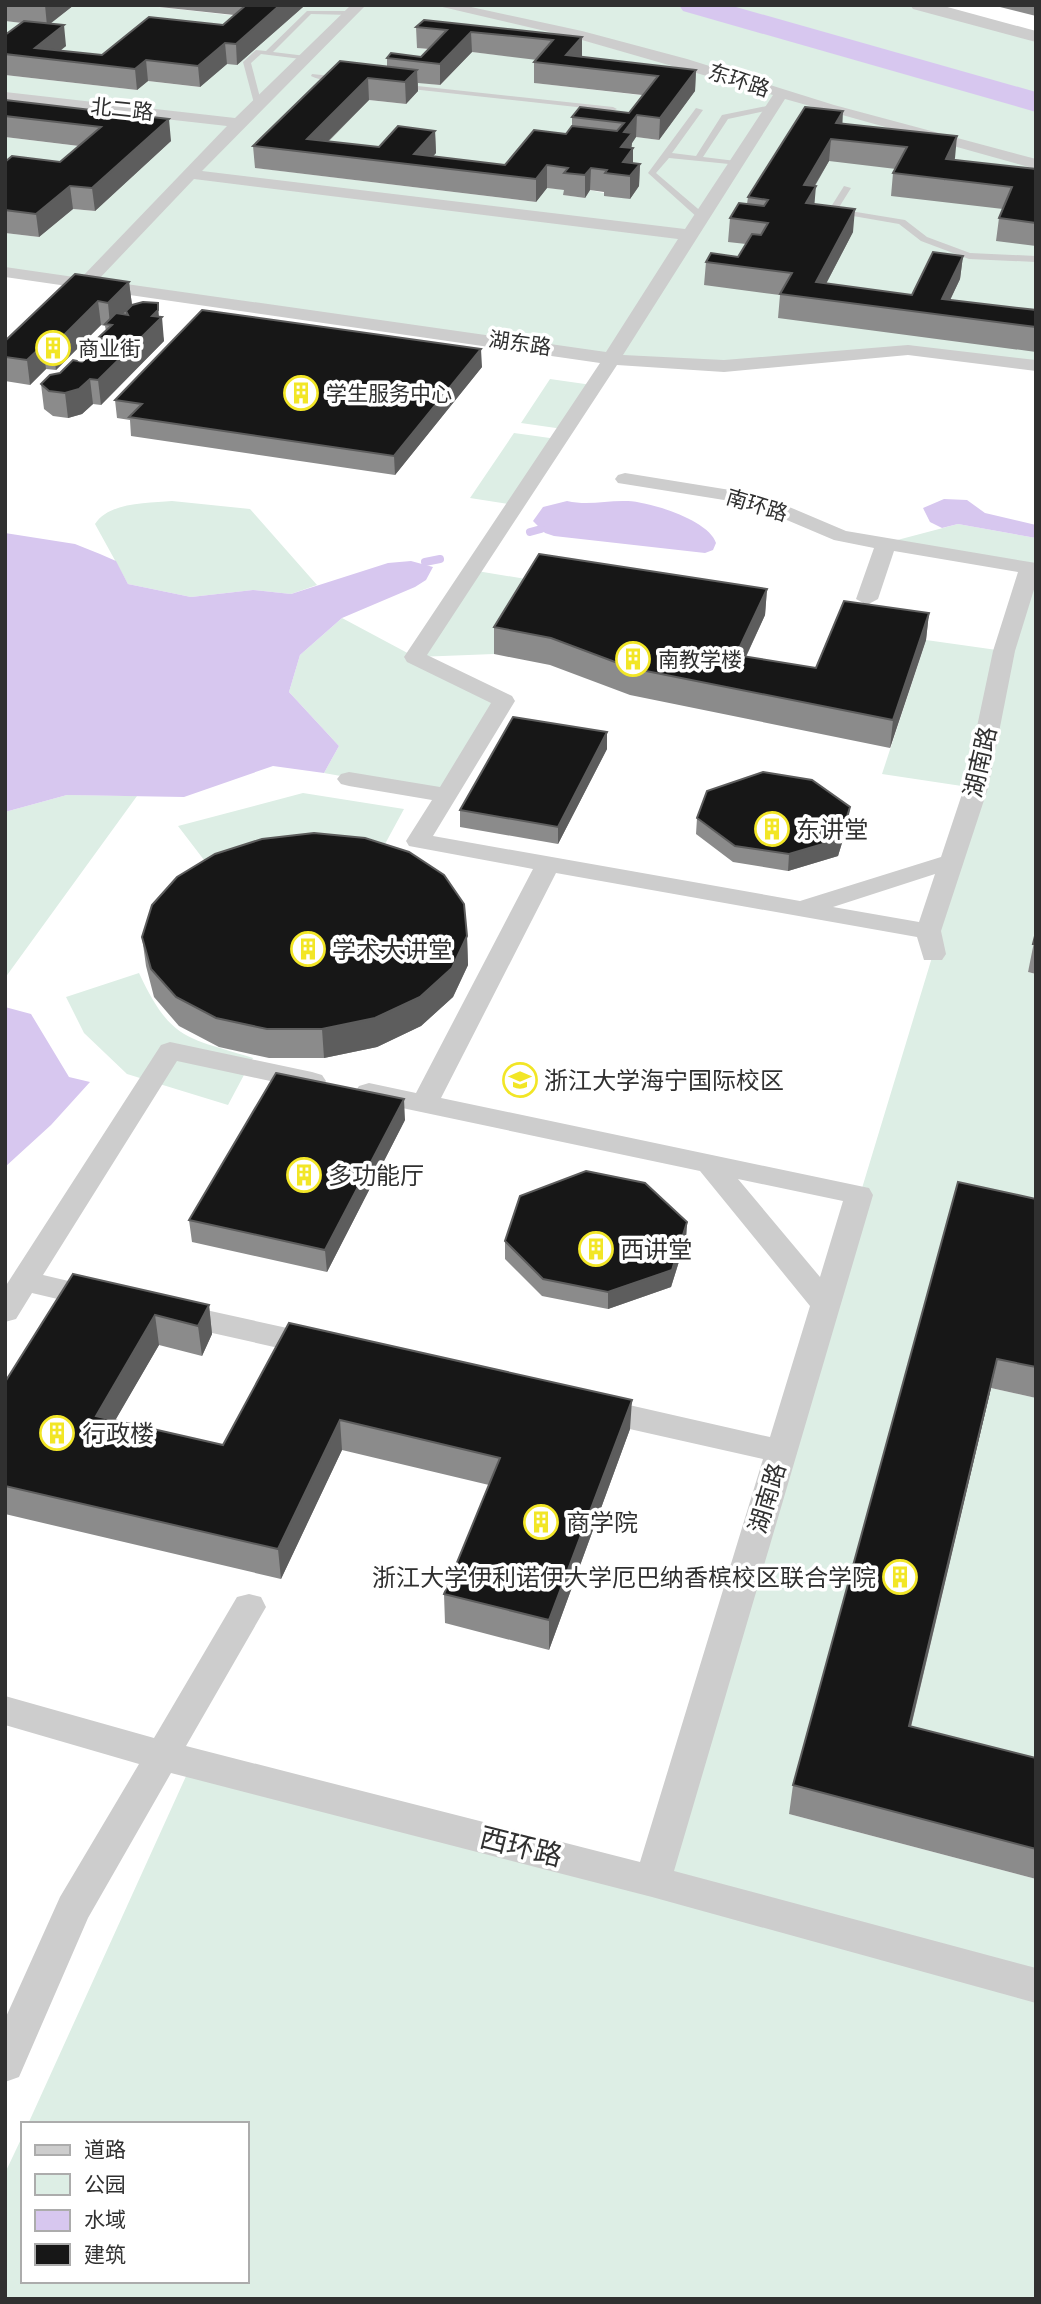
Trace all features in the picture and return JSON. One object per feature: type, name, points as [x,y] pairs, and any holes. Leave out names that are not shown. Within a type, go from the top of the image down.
[{"type":"street","name":"东环路","points":[[441,5],[577,33],[777,100],[1036,164]]},
{"type":"street","points":[[919,5],[1036,37]]},
{"type":"street","points":[[940,5],[1036,31]]},
{"type":"street","points":[[85,283],[239,123],[355,9]]},
{"type":"street","points":[[289,74],[315,76]]},
{"type":"street","name":"北二路","points":[[5,96],[239,123]]},
{"type":"street","points":[[777,100],[415,657],[504,701],[418,841],[800,908],[952,861]]},
{"type":"street","points":[[190,174],[690,234]]},
{"type":"street","name":"湖东路","points":[[5,272],[613,356],[642,363],[724,366],[908,350],[1036,366]]},
{"type":"street","name":"南环路","points":[[625,479],[754,499],[841,536],[1033,568]]},
{"type":"street","points":[[867,599],[886,543]]},
{"type":"street","name":"湖南路","points":[[800,908],[930,942],[952,861],[976,788],[1004,651],[1033,568]]},
{"type":"street","points":[[349,779],[447,795]]},
{"type":"street","points":[[424,1104],[548,864]]},
{"type":"street","points":[[5,1311],[170,1051],[710,1164],[826,1305]]},
{"type":"street","name":"湖南路","points":[[652,1881],[859,1195],[710,1164]]},
{"type":"street","points":[[24,1281],[343,1352]]},
{"type":"street","points":[[564,1402],[781,1451]]},
{"type":"street","points":[[5,2064],[73,1909],[249,1607]]},
{"type":"street","name":"西环路","points":[[5,1710],[161,1755],[652,1881],[1036,1986]]},
{"type":"lane","points":[[268,53],[309,12],[355,9]]},
{"type":"lane","points":[[258,105],[247,62],[259,52],[306,58]]},
{"type":"lane","points":[[315,76],[353,80]]},
{"type":"lane","points":[[390,85],[613,109]]},
{"type":"lane","points":[[698,159],[725,117],[777,100]]},
{"type":"lane","points":[[699,110],[652,173],[701,216]]},
{"type":"lane","points":[[667,155],[736,163]]},
{"type":"lane","points":[[828,219],[847,188]]},
{"type":"lane","points":[[833,210],[902,222],[924,239],[969,256],[1036,259]]},
{"type":"green space","points":[[74,5],[141,5],[256,18],[104,76],[37,69],[65,46],[5,58],[5,21],[47,26]]},
{"type":"green space","points":[[283,5],[359,5],[285,79],[363,5],[919,5],[1036,37],[1036,366],[908,350],[724,366],[642,363],[5,272],[5,233],[39,237],[73,209],[95,211],[170,142],[5,122],[5,75],[137,90],[148,81],[199,87],[227,64],[237,64],[302,8]],"holes":[[[424,41],[581,58],[566,77],[695,91],[659,140],[629,136],[623,145],[573,139],[580,129],[628,135],[657,97],[535,83],[553,61],[472,52],[440,85],[388,79],[392,74],[422,78],[447,51],[418,48]],[[341,83],[417,92],[406,104],[369,100],[308,161],[379,170],[399,148],[435,153],[415,177],[505,187],[534,153],[566,156],[572,148],[631,155],[621,169],[632,171],[623,184],[638,187],[630,199],[590,190],[585,198],[564,195],[568,190],[547,188],[536,202],[256,168]]]},
{"type":"green space","points":[[5,137],[103,149],[5,187]]},
{"type":"green space","points":[[550,379],[592,385],[563,429],[521,423]]},
{"type":"green space","points":[[514,433],[557,439],[514,505],[470,498]]},
{"type":"green space","points":[[172,501],[250,509],[317,585],[291,594],[253,590],[191,597],[128,584],[95,524],[110,511],[119,508]]},
{"type":"green space","points":[[958,524],[1036,538],[1036,940],[1028,972],[1036,974],[1036,1231],[789,1814],[1036,1879],[1036,1986],[652,1881],[933,954],[975,788],[882,774],[926,640],[1004,651],[1030,569],[886,543]]},
{"type":"green space","points":[[471,570],[538,581],[494,654],[417,657],[504,701],[447,795],[324,773],[339,746],[289,692],[300,655],[342,618],[415,657]]},
{"type":"green space","points":[[303,793],[404,809],[385,844],[341,841],[217,877],[178,826]]},
{"type":"green space","points":[[67,795],[137,796],[5,978],[5,812]]},
{"type":"green space","points":[[139,973],[161,1012],[183,1033],[196,1040],[253,1058],[228,1105],[127,1074],[84,1033],[66,997]]},
{"type":"green space","points":[[991,1388],[1036,1398],[1036,1789],[904,1755]]},
{"type":"green space","points":[[192,1763],[1036,1987],[1036,2299],[5,2299],[5,2173],[21,2139],[21,2283],[248,2283],[248,2122],[29,2122]]},
{"type":"water","points":[[944,499],[967,500],[985,513],[1036,525],[1036,538],[958,524],[942,528],[930,522],[923,508]]},
{"type":"water","points":[[567,501],[628,501],[650,505],[691,520],[711,535],[716,543],[713,550],[705,553],[554,536],[545,533],[533,521],[543,507]]},
{"type":"water","points":[[5,533],[75,544],[116,561],[128,584],[191,597],[253,590],[291,594],[388,563],[411,561],[433,567],[426,580],[415,587],[342,618],[300,655],[289,692],[339,746],[324,773],[273,766],[184,797],[67,795],[5,812]]},
{"type":"water","points":[[5,1007],[31,1014],[69,1077],[90,1082],[51,1125],[5,1167]]},
{"type":"building","points":[[246,5],[280,5],[236,44],[225,43],[198,66],[146,60],[135,69],[5,54],[5,35],[24,21],[64,25],[35,48],[102,55],[149,17],[223,25]]},
{"type":"building","points":[[424,20],[582,37],[566,55],[696,70],[660,118],[637,115],[624,132],[632,133],[621,147],[633,148],[623,162],[640,164],[630,176],[591,168],[585,175],[564,173],[568,168],[547,165],[536,179],[253,146],[340,61],[417,70],[405,82],[368,78],[307,139],[379,147],[398,126],[435,131],[414,154],[505,165],[534,130],[566,134],[572,126],[617,131],[624,123],[572,117],[580,107],[629,113],[658,76],[534,62],[553,40],[471,32],[440,64],[387,58],[391,53],[421,57],[447,30],[416,27]]},
{"type":"building","points":[[5,100],[169,119],[92,188],[70,186],[36,214],[5,210],[5,162],[12,156],[60,162],[101,127],[5,116]]},
{"type":"building","points":[[805,107],[843,111],[836,123],[957,136],[946,159],[1036,169],[1036,223],[999,218],[1012,187],[893,173],[907,147],[831,139],[804,185],[816,186],[806,203],[855,209],[816,282],[912,295],[933,252],[963,256],[942,299],[1036,310],[1036,327],[780,294],[792,273],[706,262],[711,253],[738,257],[752,234],[761,235],[768,223],[730,218],[739,203],[764,206],[768,200],[748,197]]},
{"type":"building","points":[[75,274],[129,282],[108,303],[98,301],[53,346],[43,345],[27,360],[5,357],[5,341]]},
{"type":"building","points":[[143,302],[158,303],[158,310],[152,316],[162,317],[98,380],[90,379],[79,389],[65,393],[49,391],[41,384],[50,375],[60,373],[73,360],[82,362],[106,339],[99,337],[112,325],[105,324],[116,313],[128,315],[126,311],[132,305]]},
{"type":"building","name":"学生服务中心","points":[[202,310],[481,349],[394,456],[129,417],[142,404],[115,400]]},
{"type":"building","name":"南教学楼","points":[[539,554],[767,589],[736,655],[816,668],[844,601],[929,613],[893,720],[631,668],[551,638],[494,627]]},
{"type":"building","points":[[513,717],[607,732],[558,827],[460,810]]},
{"type":"building","name":"东讲堂","points":[[763,772],[812,780],[850,807],[840,839],[789,854],[735,846],[697,818],[707,791]]},
{"type":"building","name":"学术大讲堂","points":[[314,833],[365,838],[409,852],[444,875],[464,904],[467,936],[452,968],[420,997],[375,1018],[322,1029],[267,1029],[216,1018],[176,997],[151,969],[142,937],[152,905],[177,877],[215,854],[262,839]]},
{"type":"building","name":"多功能厅","points":[[276,1073],[404,1099],[325,1250],[189,1220]]},
{"type":"building","name":"西讲堂","points":[[586,1171],[645,1183],[687,1222],[672,1270],[608,1292],[543,1279],[505,1241],[520,1196]]},
{"type":"building","name":"浙江大学伊利诺伊大学厄巴纳香槟校区联合学院","points":[[958,1182],[1036,1199],[1036,1367],[997,1359],[909,1726],[1036,1758],[1036,1849],[793,1785]]},
{"type":"building","points":[[73,1274],[209,1305],[198,1326],[155,1315],[96,1416],[223,1445],[289,1323],[632,1400],[549,1620],[444,1594],[500,1458],[340,1420],[278,1549],[5,1486],[5,1382]]},
{"type":"waterway","points":[[694,5],[1036,102]]},
{"type":"waterway","points":[[530,532],[541,529]]},
{"type":"waterway","points":[[425,562],[440,559]]},
{"type":"place","name":"商业街","points":[[53,348]]},
{"type":"place","name":"学生服务中心","points":[[301,393]]},
{"type":"place","name":"南教学楼","points":[[633,659]]},
{"type":"place","name":"东讲堂","points":[[772,829]]},
{"type":"place","name":"学术大讲堂","points":[[308,949]]},
{"type":"place","name":"浙江大学海宁国际校区","points":[[520,1080]]},
{"type":"place","name":"多功能厅","points":[[304,1175]]},
{"type":"place","name":"西讲堂","points":[[596,1249]]},
{"type":"place","name":"行政楼","points":[[57,1433]]},
{"type":"place","name":"商学院","points":[[541,1522]]},
{"type":"place","name":"浙江大学伊利诺伊大学厄巴纳香槟校区联合学院","points":[[900,1577]]}]
